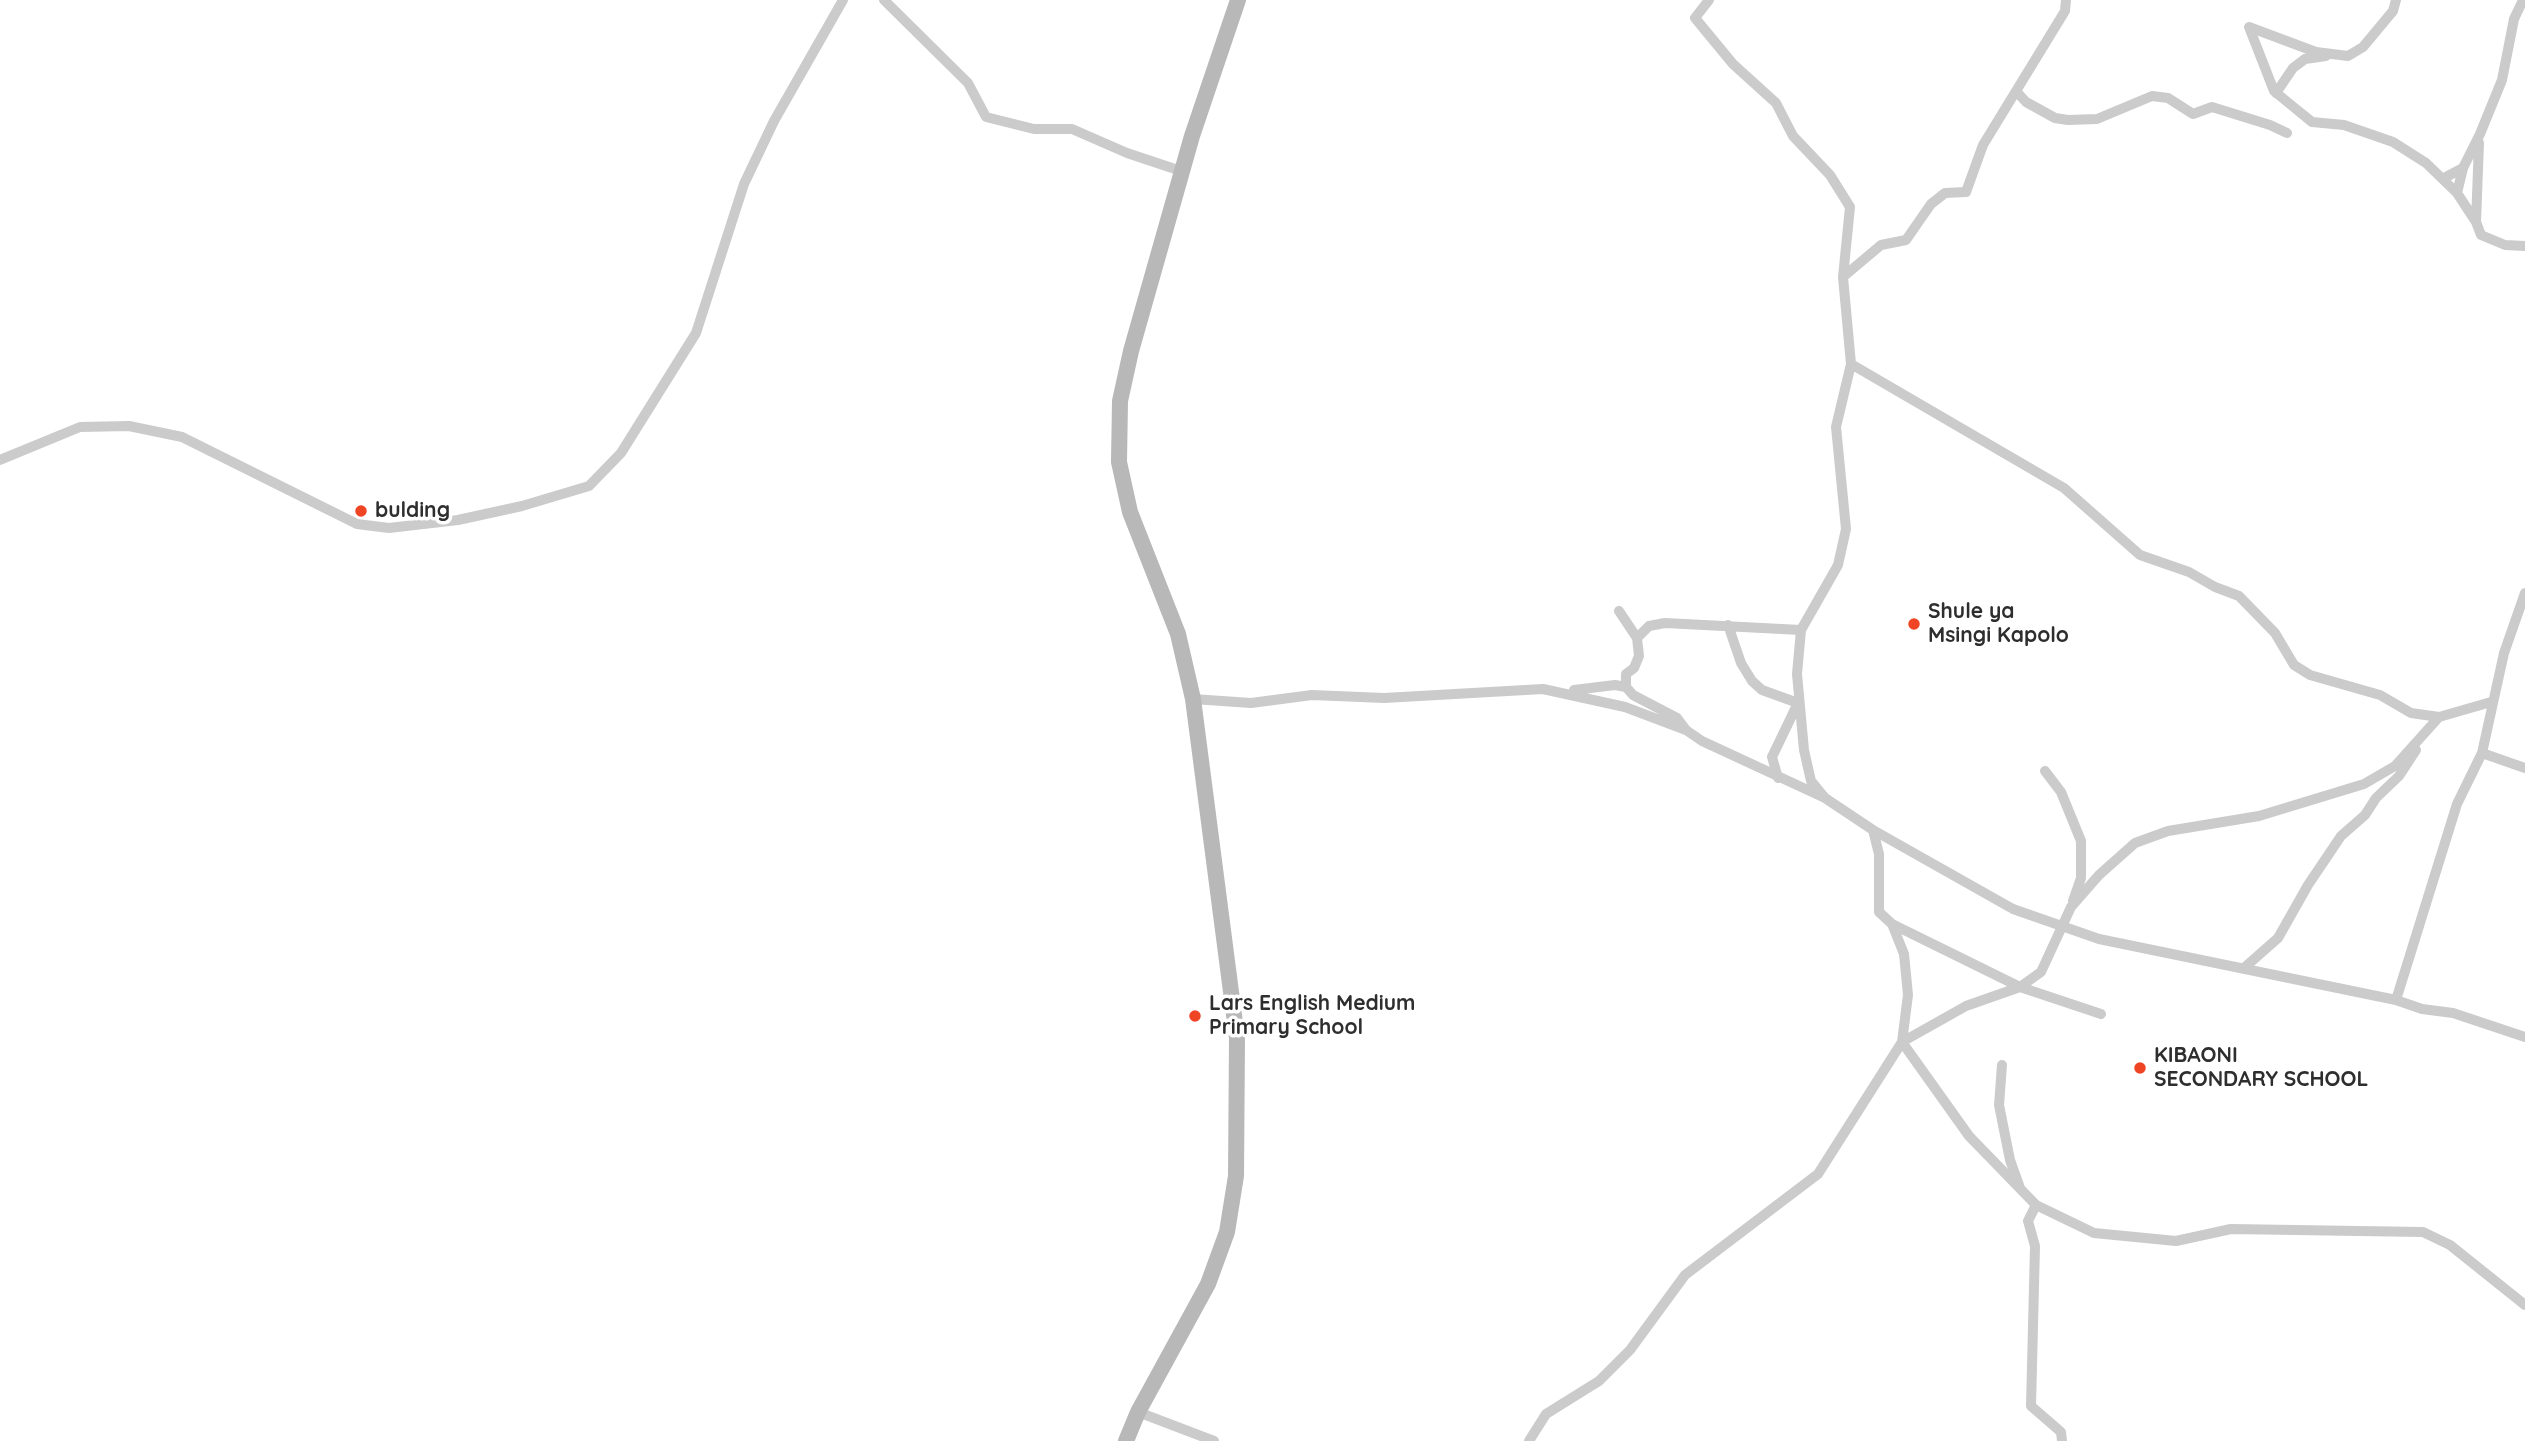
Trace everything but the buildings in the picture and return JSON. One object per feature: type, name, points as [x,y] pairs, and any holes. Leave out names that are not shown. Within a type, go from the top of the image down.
[{"type":"main road","points":[[1126,1441],[1138,1412],[1208,1284],[1227,1232],[1236,1176],[1237,1038],[1193,699],[1178,634],[1130,512],[1119,462],[1120,401],[1131,351],[1184,172],[1192,136],[1238,0]]},
{"type":"street","points":[[0,460],[80,427],[129,426],[182,437],[357,524],[389,528],[471,517],[522,506],[589,486],[621,453],[696,333],[744,184],[774,121],[843,0]]},
{"type":"street","points":[[884,0],[968,83],[986,117],[1034,129],[1072,130],[1127,153],[1184,172]]},
{"type":"street","points":[[1709,0],[1695,18],[1733,64],[1776,103],[1793,136],[1830,175],[1850,207],[1843,276],[1851,364],[1836,427],[1846,529],[1838,565],[1801,630],[1798,703],[1811,780],[1825,798]]},
{"type":"street","points":[[1843,276],[1881,245],[1906,240],[1931,204],[1945,194],[1966,192],[1983,145],[2065,11],[2066,0]]},
{"type":"street","points":[[2276,93],[2293,68],[2305,59],[2332,55],[2348,56],[2362,47],[2393,11],[2396,0]]},
{"type":"street","points":[[2457,193],[2463,168],[2502,80],[2514,19],[2523,0]]},
{"type":"street","points":[[2332,55],[2249,27],[2276,93],[2312,122],[2344,125],[2393,142],[2444,178],[2476,222],[2481,235],[2505,245],[2525,246]]},
{"type":"street","points":[[2016,91],[2026,102],[2055,118],[2097,119],[2152,96],[2168,98],[2193,114],[2212,107],[2270,125],[2287,134]]},
{"type":"street","points":[[2476,222],[2480,134]]},
{"type":"street","points":[[2444,178],[2463,168]]},
{"type":"street","points":[[1851,364],[2064,488],[2140,555],[2189,572],[2239,596],[2276,633],[2294,665],[2309,675],[2380,695],[2411,713],[2439,717],[2491,702]]},
{"type":"street","points":[[2396,1000],[2457,804],[2482,753],[2491,702],[2525,593]]},
{"type":"street","points":[[1619,611],[1637,638],[1639,656],[1634,668],[1626,674],[1626,687]]},
{"type":"street","points":[[1637,638],[1649,626],[1665,623],[1801,630]]},
{"type":"street","points":[[1728,625],[1741,663],[1752,681],[1762,690],[1798,703]]},
{"type":"street","points":[[1193,699],[1251,703],[1312,695],[1384,698],[1543,689],[1586,691],[1615,685],[1626,687],[1633,695],[1677,718],[1686,730]]},
{"type":"street","points":[[1543,689],[1625,707],[1686,730],[1702,741],[1825,798],[1873,830],[2013,909],[2099,939],[2396,1000],[2422,1009],[2452,1013],[2525,1037]]},
{"type":"street","points":[[1778,778],[1772,757],[1798,703]]},
{"type":"street","points":[[2244,968],[2278,938],[2308,884],[2341,836],[2399,776],[2439,717]]},
{"type":"street","points":[[1902,1042],[1966,1006],[2020,987],[2041,972],[2060,925],[2071,907],[2099,875],[2135,843],[2168,831],[2259,816],[2364,783],[2395,765],[2421,740]]},
{"type":"street","points":[[1752,764],[1775,747]]},
{"type":"street","points":[[2482,753],[2525,768]]},
{"type":"street","points":[[2045,771],[2062,792],[2081,841],[2081,878],[2071,907]]},
{"type":"street","points":[[1873,830],[1879,854],[1880,912],[1892,924],[2020,987],[2101,1014]]},
{"type":"street","points":[[1529,1441],[1546,1414],[1599,1381],[1630,1350],[1685,1275],[1818,1174],[1902,1042],[1908,995],[1905,954],[1892,924]]},
{"type":"street","points":[[1902,1042],[1969,1136],[2036,1205],[2095,1233],[2176,1241],[2231,1229],[2423,1233],[2451,1245],[2525,1306]]},
{"type":"street","points":[[2002,1065],[1999,1105],[2010,1160],[2020,1188]]},
{"type":"street","points":[[2036,1205],[2028,1221],[2035,1246],[2031,1406],[2061,1432],[2062,1441]]},
{"type":"street","points":[[1138,1412],[1214,1441]]},
{"type":"place","name":"bulding","points":[[361,511]]},
{"type":"place","name":"Shule ya Msingi Kapolo","points":[[1914,624]]},
{"type":"place","name":"Lars English Medium Primary School","points":[[1195,1016]]},
{"type":"place","name":"KIBAONI SECONDARY SCHOOL","points":[[2140,1068]]}]
